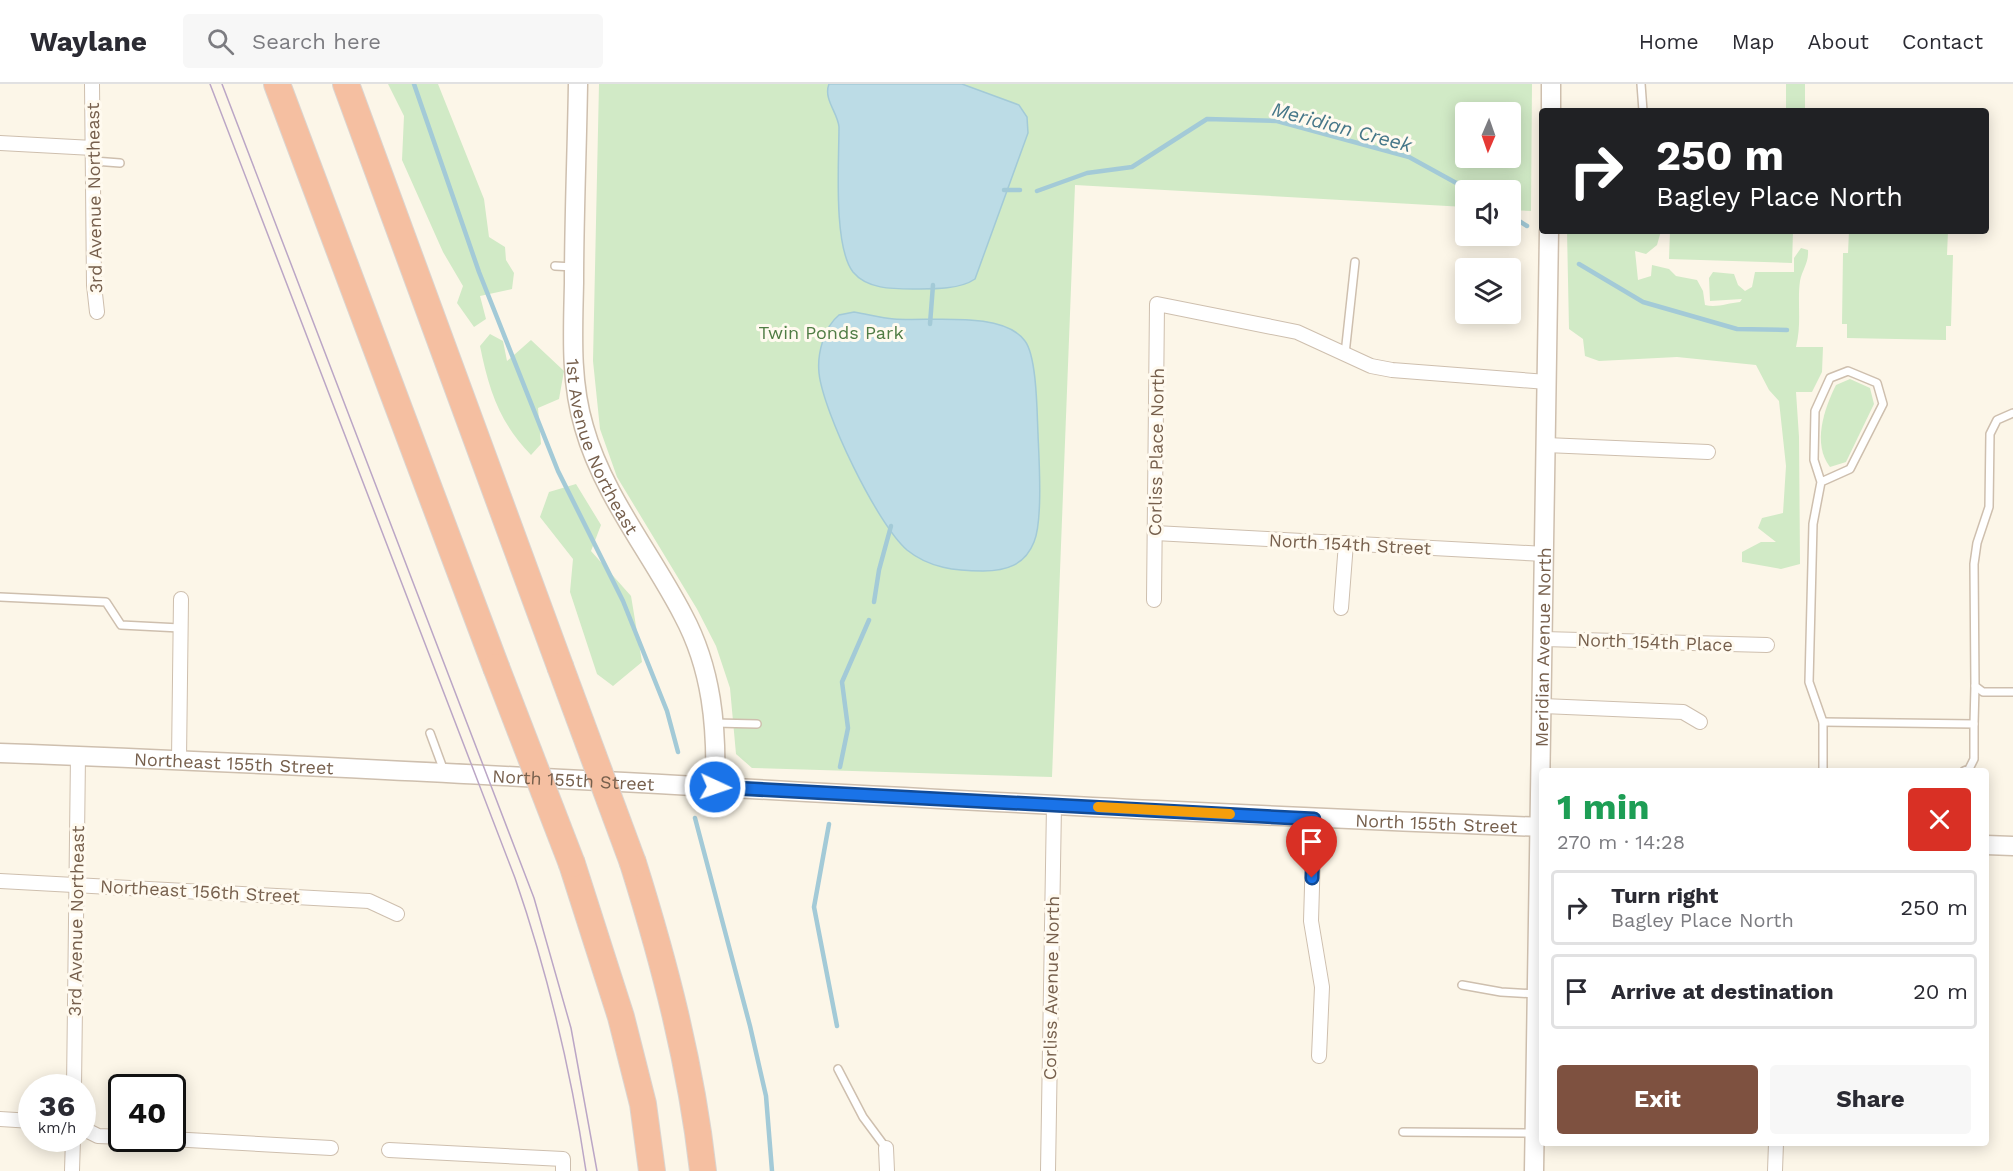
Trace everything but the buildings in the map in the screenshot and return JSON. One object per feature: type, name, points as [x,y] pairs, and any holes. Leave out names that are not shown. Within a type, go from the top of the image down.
[{"type":"highway","points":[[277,84],[572,864],[621,1017],[643,1104],[652,1171]]},
{"type":"highway","points":[[346,84],[633,863],[666,969],[680,1030],[697,1117],[703,1171]]},
{"type":"street","name":"3rd Avenue Northeast","points":[[92,84],[94,285],[97,312]]},
{"type":"street","name":"1st Avenue Northeast","points":[[578,84],[574,379],[584,429],[606,482],[684,615],[695,640],[709,688],[715,723],[715,787]]},
{"type":"street","points":[[1551,84],[1551,108]]},
{"type":"street","points":[[0,143],[93,154]]},
{"type":"street","name":"Meridian Avenue North","points":[[1542,768],[1549,234]]},
{"type":"street","name":"Corliss Place North","points":[[1154,600],[1157,304],[1297,332],[1345,354]]},
{"type":"street","points":[[1345,354],[1371,366],[1392,370],[1547,382]]},
{"type":"street","points":[[1546,445],[1708,452]]},
{"type":"street","name":"North 154th Street","points":[[1155,533],[1545,554]]},
{"type":"street","points":[[1341,608],[1346,543]]},
{"type":"street","points":[[179,759],[181,599]]},
{"type":"street","name":"North 154th Place","points":[[1543,639],[1767,645]]},
{"type":"street","points":[[1543,705],[1683,712],[1700,722]]},
{"type":"street","name":"Northeast 155th Street","points":[[0,753],[468,772]]},
{"type":"street","name":"3rd Avenue Northeast","points":[[74,1074],[78,756]]},
{"type":"street","name":"North 155th Street","points":[[468,772],[1314,819],[1539,827]]},
{"type":"street","name":"Corliss Avenue North","points":[[1048,1171],[1054,805]]},
{"type":"street","points":[[1314,819],[1311,921],[1322,987],[1319,1056]]},
{"type":"street","points":[[1989,844],[2013,846]]},
{"type":"street","name":"Northeast 156th Street","points":[[0,881],[369,901],[397,914]]},
{"type":"street","name":"Meridian Avenue North","points":[[1534,1171],[1539,938]]},
{"type":"street","points":[[0,1119],[18,1120]]},
{"type":"street","points":[[186,1140],[331,1148]]},
{"type":"street","points":[[1775,1171],[1776,1146]]},
{"type":"street","points":[[886,1148],[887,1171]]},
{"type":"street","points":[[389,1150],[563,1165]]},
{"type":"street","points":[[72,1171],[73,1152]]},
{"type":"lane","points":[[1641,84],[1642,108]]},
{"type":"lane","points":[[93,154],[120,163]]},
{"type":"lane","points":[[1345,354],[1355,262]]},
{"type":"lane","points":[[555,266],[574,267]]},
{"type":"lane","points":[[1821,482],[1851,469],[1883,404],[1877,383],[1848,370],[1830,378],[1815,411],[1814,460],[1821,482],[1812,524],[1809,682],[1823,722],[1823,768]]},
{"type":"lane","points":[[1970,768],[1974,759],[1974,564],[1977,543],[1989,507],[1990,434],[1997,420],[2013,413]]},
{"type":"lane","points":[[0,597],[106,602],[121,625],[180,628]]},
{"type":"lane","points":[[1975,686],[1983,692],[2013,692]]},
{"type":"lane","points":[[1823,722],[1974,724]]},
{"type":"lane","points":[[715,723],[757,724]]},
{"type":"lane","points":[[430,733],[444,771]]},
{"type":"lane","points":[[1462,985],[1501,992],[1538,994]]},
{"type":"lane","points":[[838,1069],[863,1117],[886,1148]]},
{"type":"lane","points":[[1403,1132],[1535,1133]]},
{"type":"green space","points":[[388,84],[438,84],[484,199],[489,237],[505,247],[506,260],[514,273],[512,289],[480,296],[486,319],[474,327],[457,303],[463,286],[443,252],[402,160],[404,116]]},
{"type":"green space","name":"Twin Ponds Park","points":[[599,84],[1532,84],[1531,211],[1521,210],[1521,180],[1455,180],[1455,206],[1075,185],[1052,777],[752,768],[736,754],[730,688],[716,646],[697,609],[617,477],[600,429],[593,361]]},
{"type":"green space","points":[[1786,84],[1805,84],[1805,108],[1786,108]]},
{"type":"green space","points":[[1567,234],[1660,234],[1657,245],[1646,254],[1635,251],[1638,280],[1651,276],[1652,265],[1669,269],[1676,276],[1697,280],[1703,291],[1705,305],[1709,306],[1740,302],[1742,299],[1710,301],[1709,278],[1713,272],[1734,274],[1738,285],[1745,291],[1752,287],[1755,272],[1794,272],[1794,258],[1801,248],[1808,250],[1800,281],[1799,330],[1796,347],[1823,347],[1822,372],[1812,392],[1796,392],[1799,437],[1800,564],[1781,569],[1742,562],[1742,552],[1761,542],[1776,542],[1758,528],[1762,518],[1783,513],[1786,466],[1779,401],[1769,390],[1756,365],[1677,357],[1599,361],[1585,356],[1583,339],[1569,329]]},
{"type":"green space","points":[[1670,234],[1793,234],[1792,263],[1669,259]]},
{"type":"green space","points":[[1849,234],[1948,234],[1947,255],[1953,255],[1951,326],[1946,326],[1946,340],[1847,338],[1847,324],[1842,324],[1843,253],[1848,253]]},
{"type":"green space","points":[[490,334],[503,341],[507,361],[531,340],[564,371],[559,399],[538,408],[541,444],[531,455],[503,418],[487,377],[480,346]]},
{"type":"green space","points":[[1850,379],[1870,388],[1874,404],[1846,462],[1830,467],[1822,448],[1824,415],[1836,385]]},
{"type":"green space","points":[[576,484],[601,525],[591,551],[631,596],[642,662],[613,686],[597,674],[570,592],[573,559],[540,517],[549,492]]},
{"type":"water","points":[[829,84],[962,84],[1019,105],[1027,117],[1028,133],[975,279],[968,283],[945,288],[897,289],[865,282],[853,272],[842,243],[838,202],[839,127],[829,101]]},
{"type":"water","points":[[854,312],[894,319],[983,321],[1014,331],[1025,341],[1032,359],[1036,386],[1039,520],[1030,550],[1014,565],[991,571],[963,570],[934,565],[907,550],[881,517],[841,439],[830,413],[819,373],[820,349],[829,326],[839,315]]},
{"type":"waterway","points":[[414,84],[479,272],[558,471],[623,601],[667,711],[678,752]]},
{"type":"waterway","name":"Meridian Creek","points":[[1037,191],[1087,173],[1132,167],[1207,119],[1277,121],[1409,157],[1455,182]]},
{"type":"waterway","name":"Meridian Creek","points":[[1004,190],[1020,190]]},
{"type":"waterway","name":"Meridian Creek","points":[[1521,222],[1527,226]]},
{"type":"waterway","name":"Meridian Creek","points":[[1579,264],[1643,302],[1737,329],[1787,330]]},
{"type":"waterway","points":[[930,324],[933,285]]},
{"type":"waterway","points":[[874,602],[879,570],[891,526]]},
{"type":"waterway","points":[[840,767],[848,728],[842,682],[869,620]]},
{"type":"waterway","points":[[695,818],[750,1026],[766,1096],[772,1171]]},
{"type":"waterway","points":[[829,824],[814,907],[837,1026]]},
{"type":"tram line","points":[[210,84],[515,878],[538,950],[557,1023],[586,1171]]},
{"type":"tram line","points":[[222,84],[534,898],[571,1028],[597,1171]]},
{"type":"slow traffic","points":[[1098,807],[1230,814]]},
{"type":"route","points":[[715,787],[827,791],[1314,819],[1312,878]]}]
